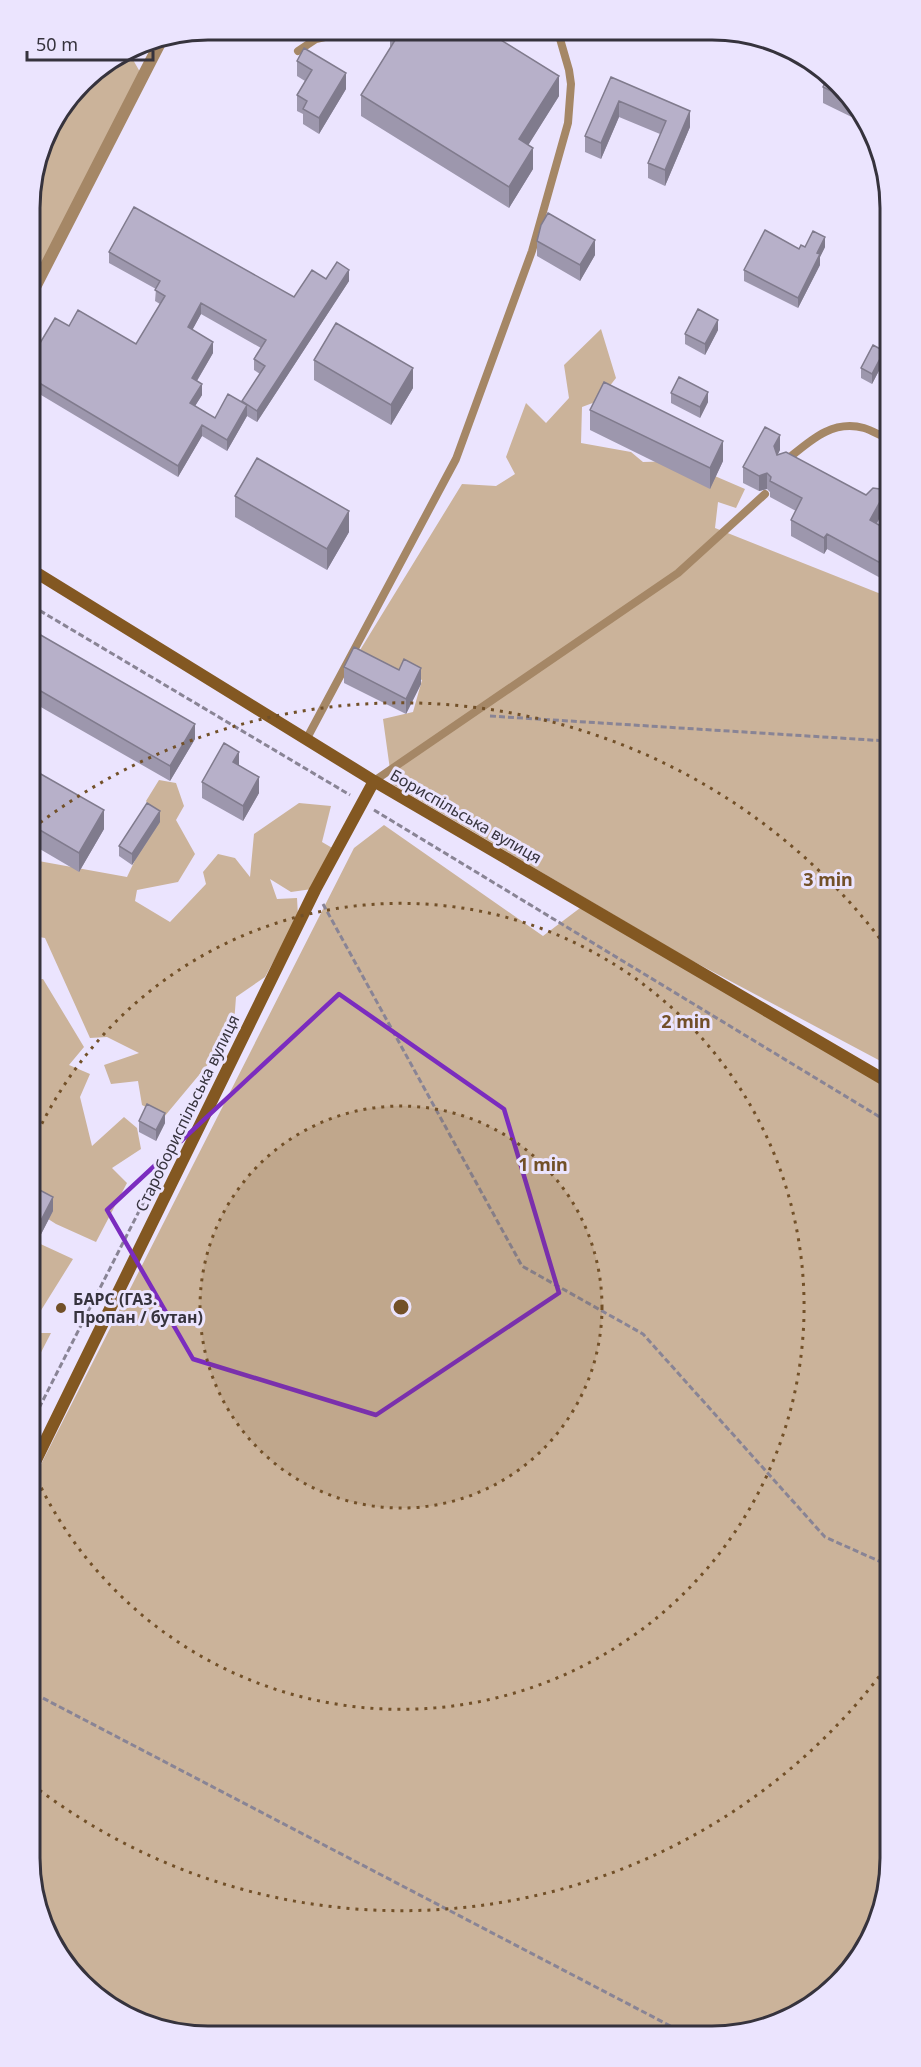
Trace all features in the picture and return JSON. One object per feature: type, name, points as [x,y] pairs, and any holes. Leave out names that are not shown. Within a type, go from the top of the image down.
[{"type":"main road","name":"Бориспільська вулиця","points":[[41,575],[374,781],[880,1077]]},
{"type":"main road","name":"Старобориспільська вулиця","points":[[40,1451],[315,890],[374,781]]},
{"type":"street","points":[[41,276],[157,48]]},
{"type":"lane","points":[[298,51],[314,40]]},
{"type":"lane","points":[[306,740],[456,459],[532,251],[568,123],[571,84],[560,40]]},
{"type":"lane","points":[[780,465],[823,431],[846,427],[863,428],[880,435]]},
{"type":"lane","points":[[374,781],[678,573],[765,494]]},
{"type":"path","points":[[41,611],[880,1117]]},
{"type":"path","points":[[471,714],[880,741]]},
{"type":"path","points":[[315,890],[522,1266],[643,1334],[825,1537],[880,1562]]},
{"type":"path","points":[[40,1697],[670,2026]]},
{"type":"highlighted area","points":[[339,994],[504,1109],[559,1293],[376,1415],[193,1359],[107,1210]]},
{"type":"shaded area","points":[[132,59],[140,72],[41,265],[41,198],[44,176],[53,144],[63,124],[82,98],[115,69]]},
{"type":"shaded area","points":[[601,329],[616,378],[598,401],[582,407],[581,443],[631,452],[643,462],[680,461],[745,489],[736,508],[718,502],[715,528],[880,594],[880,1061],[687,958],[392,784],[383,719],[413,712],[422,680],[405,672],[354,660],[462,484],[496,486],[515,474],[506,457],[526,403],[546,423],[569,398],[564,365]]},
{"type":"shaded area","points":[[159,780],[176,783],[184,806],[176,820],[195,854],[178,882],[137,890],[135,901],[170,922],[206,884],[203,872],[218,854],[235,858],[250,877],[254,834],[299,803],[331,806],[322,842],[334,849],[312,889],[291,892],[270,879],[277,899],[297,898],[298,916],[265,977],[236,997],[234,1024],[224,1045],[164,1117],[142,1105],[138,1081],[111,1084],[104,1065],[139,1053],[107,1037],[90,1038],[45,938],[41,937],[41,861],[127,877],[156,816],[146,801]]},
{"type":"shaded area","points":[[384,825],[543,936],[580,908],[880,1072],[879,1880],[868,1923],[846,1961],[823,1985],[806,1998],[777,2014],[756,2021],[712,2026],[198,2026],[165,2021],[144,2014],[106,1992],[75,1961],[53,1923],[46,1902],[40,1858],[40,1466],[354,848]]},
{"type":"shaded area","points":[[41,979],[43,979],[84,1047],[69,1065],[90,1074],[80,1097],[92,1146],[124,1117],[137,1128],[141,1149],[112,1168],[127,1183],[96,1242],[56,1224],[40,1214]]},
{"type":"shaded area","points":[[40,1244],[73,1259],[40,1311]]},
{"type":"shaded area","points":[[40,1333],[51,1333],[40,1354]]},
{"type":"building","points":[[395,40],[501,40],[559,76],[519,139],[533,148],[509,187],[361,95]]},
{"type":"building","points":[[304,48],[346,73],[319,118],[303,109],[307,101],[297,95],[312,70],[297,61]]},
{"type":"building","points":[[611,77],[690,111],[665,170],[648,163],[666,121],[619,101],[601,143],[585,136]]},
{"type":"building","points":[[134,207],[294,297],[312,270],[326,279],[337,262],[349,270],[257,411],[242,401],[265,366],[254,359],[266,340],[201,303],[188,327],[213,342],[192,378],[202,384],[190,403],[215,418],[228,394],[247,405],[227,440],[202,425],[178,466],[41,384],[41,341],[55,318],[69,326],[78,310],[136,344],[165,296],[155,290],[160,281],[109,252]]},
{"type":"building","points":[[548,213],[595,240],[580,265],[537,241],[541,225]]},
{"type":"building","points":[[765,230],[799,249],[801,245],[805,247],[813,231],[825,237],[817,253],[820,254],[798,298],[744,270]]},
{"type":"building","points":[[698,309],[718,320],[705,344],[685,334]]},
{"type":"building","points":[[336,323],[413,368],[391,405],[314,360]]},
{"type":"building","points":[[873,345],[880,349],[880,359],[872,374],[861,368]]},
{"type":"building","points":[[679,377],[708,392],[700,407],[671,393]]},
{"type":"building","points":[[604,382],[723,441],[710,468],[590,410]]},
{"type":"building","points":[[765,427],[780,435],[774,446],[777,455],[786,452],[866,495],[873,488],[880,489],[880,502],[870,520],[880,526],[880,563],[827,534],[824,538],[791,520],[802,498],[770,481],[771,477],[767,473],[759,476],[743,467]]},
{"type":"building","points":[[257,458],[349,511],[327,549],[235,496]]},
{"type":"building","points":[[41,635],[195,724],[170,766],[41,691]]},
{"type":"building","points":[[354,647],[399,670],[404,659],[421,668],[406,699],[344,667]]},
{"type":"building","points":[[224,743],[239,752],[233,762],[259,777],[243,806],[202,782]]},
{"type":"building","points":[[41,774],[104,810],[79,853],[41,830]]},
{"type":"building","points":[[147,803],[160,811],[132,854],[119,846]]},
{"type":"building","points":[[147,1104],[165,1113],[156,1130],[139,1121]]},
{"type":"building","points":[[40,1190],[53,1197],[40,1221]]},
{"type":"place","name":"БАРС (ГАЗ. Пропан / бутан)","points":[[61,1308]]}]
